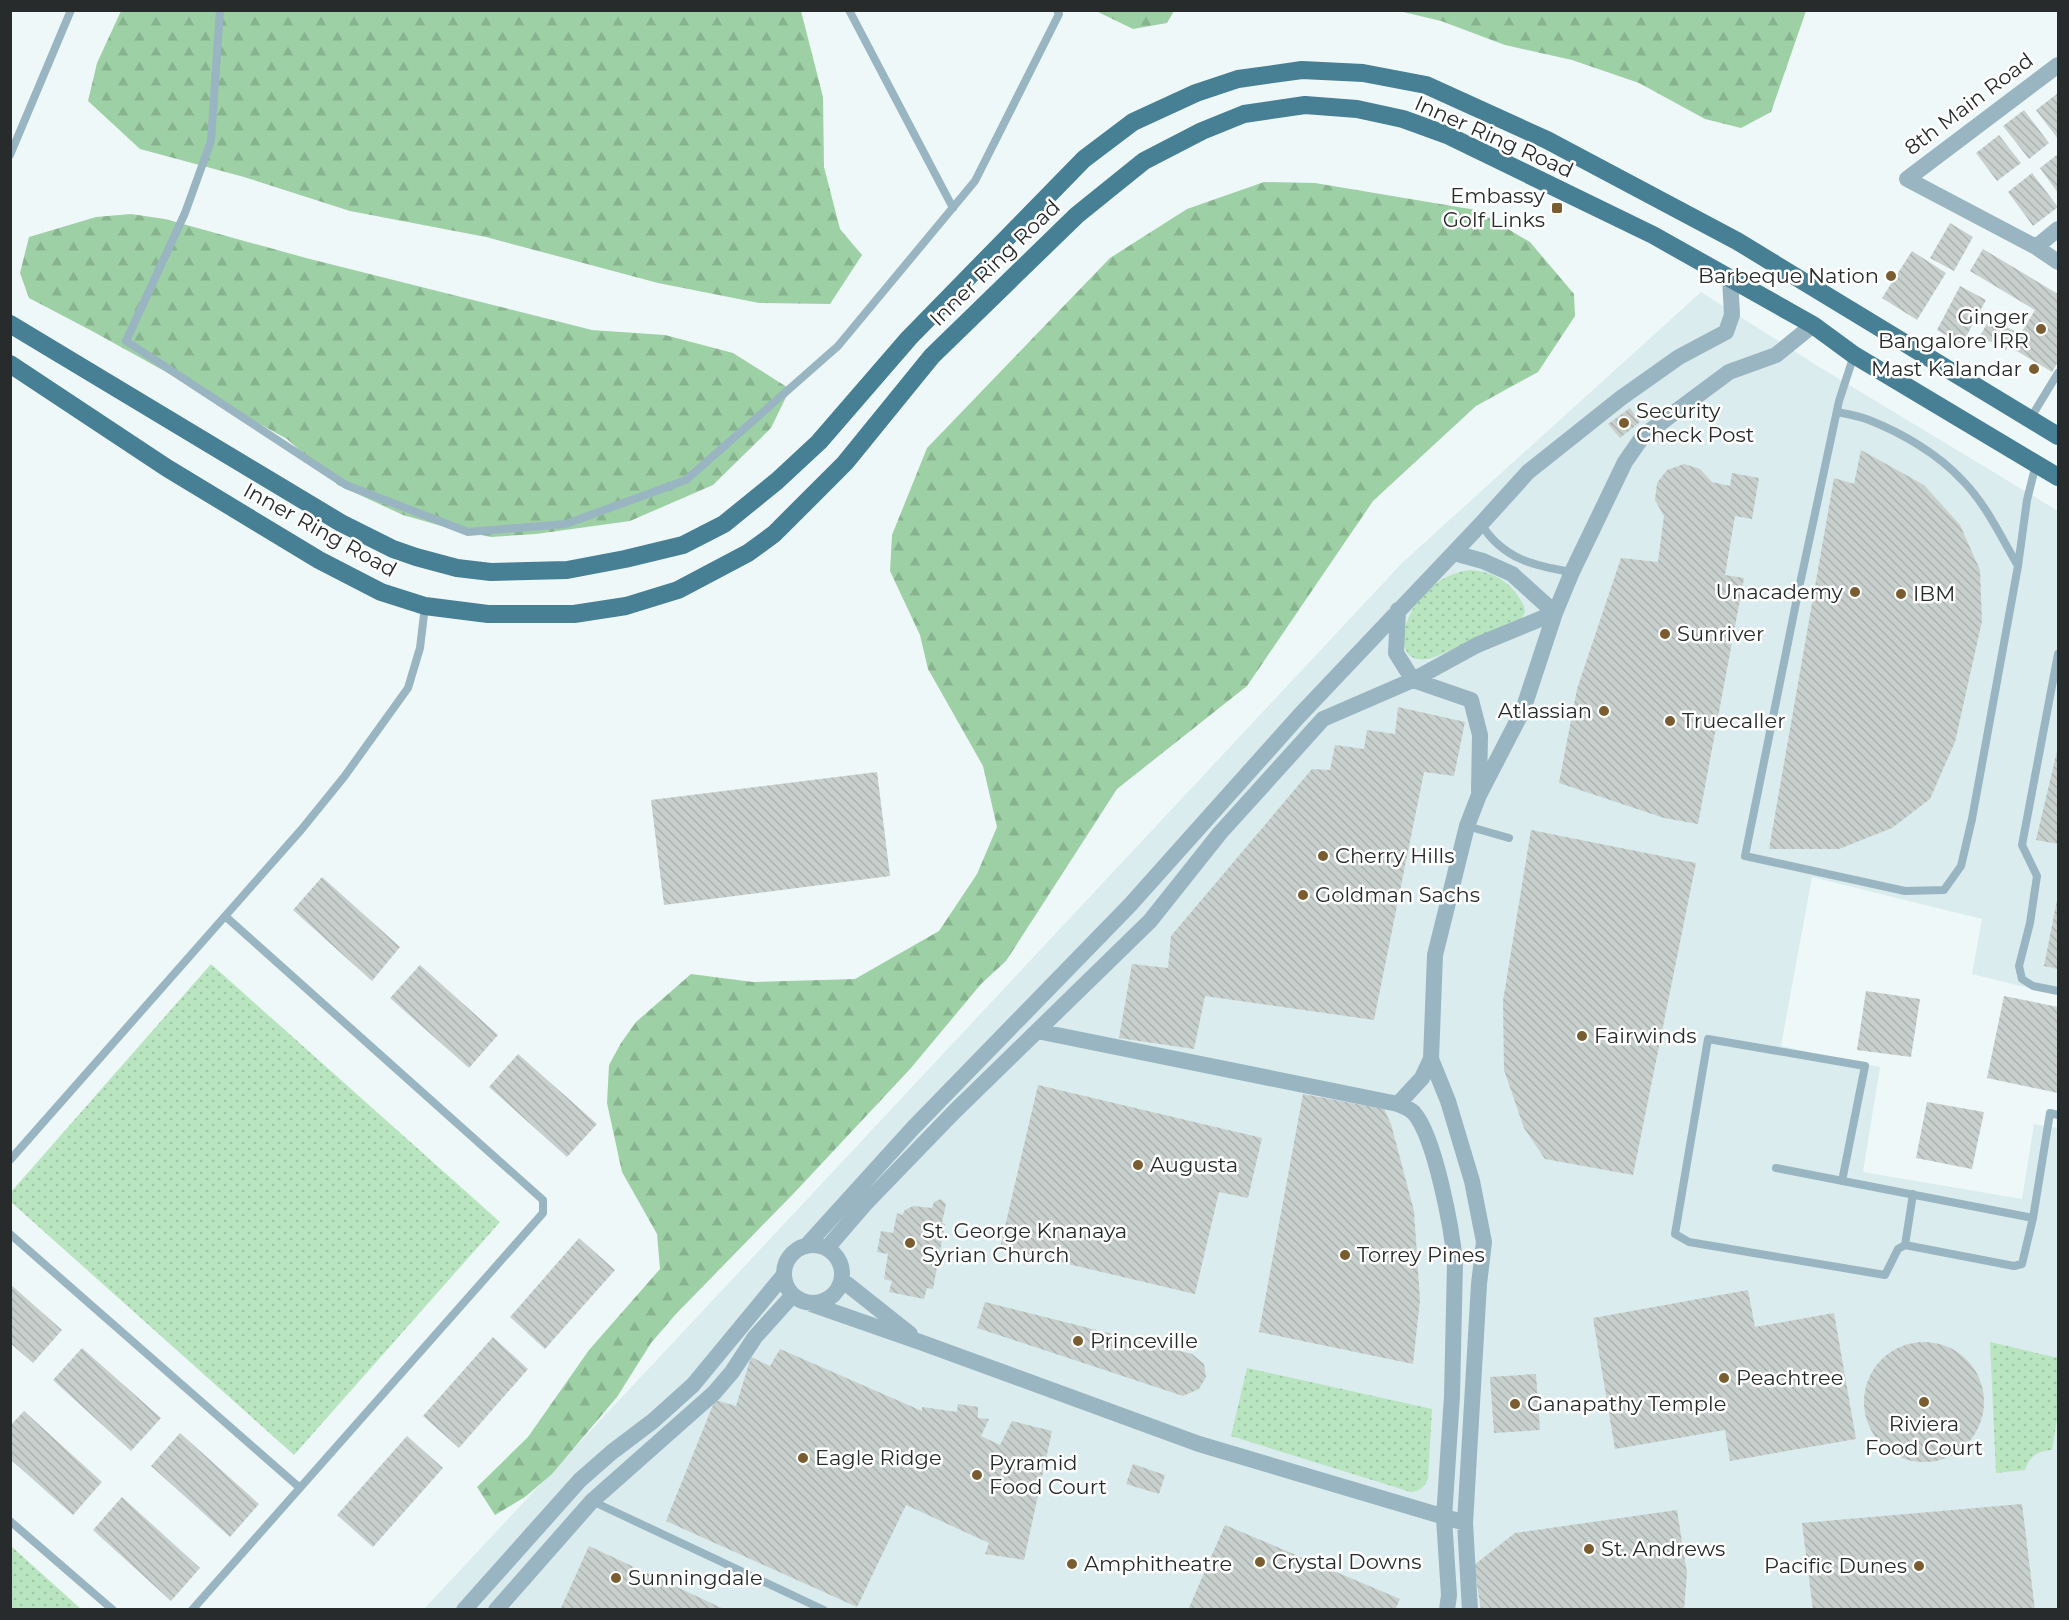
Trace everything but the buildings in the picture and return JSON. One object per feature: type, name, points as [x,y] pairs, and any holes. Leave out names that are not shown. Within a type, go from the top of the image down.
[{"type":"main road","name":"Inner Ring Road","points":[[11,326],[341,523],[393,549],[457,568],[492,572],[567,570],[626,560],[682,545],[724,524],[777,481],[819,442],[909,338],[1041,202],[1084,159],[1133,122],[1196,93],[1238,79],[1302,70],[1363,73],[1426,85],[1547,140],[1737,241],[2058,436]]},
{"type":"main road","name":"Inner Ring Road","points":[[10,364],[167,468],[319,560],[381,592],[425,606],[488,614],[574,614],[626,606],[678,590],[748,553],[774,534],[845,463],[932,356],[1077,215],[1144,161],[1202,130],[1244,114],[1305,105],[1357,109],[1403,119],[1447,135],[1653,235],[1813,325],[1854,355],[2058,477]]},
{"type":"street","name":"8th Main Road","points":[[2036,247],[1907,179],[2058,65]]},
{"type":"street","points":[[2058,229],[2036,247],[2058,262]]},
{"type":"street","points":[[807,1245],[913,1128],[1130,905],[1299,716],[1528,472],[1621,398],[1679,357],[1726,332],[1732,315],[1730,278]]},
{"type":"street","points":[[1398,1104],[1422,1078],[1431,1059],[1435,955],[1467,826],[1479,795],[1523,710],[1555,613],[1572,572],[1625,462],[1641,440],[1729,372],[1776,355],[1813,325]]},
{"type":"street","points":[[1454,553],[1483,561],[1512,574],[1555,613]]},
{"type":"street","points":[[1398,610],[1396,653],[1413,680],[1471,700],[1480,735],[1479,795]]},
{"type":"street","points":[[827,1248],[894,1174],[1150,921],[1220,833],[1323,719],[1413,680],[1477,645],[1555,613]]},
{"type":"street","points":[[1038,1031],[1398,1104],[1413,1112],[1430,1143],[1454,1253],[1452,1396],[1444,1518],[1449,1595],[1447,1610]]},
{"type":"street","points":[[1431,1059],[1448,1101],[1472,1181],[1484,1242],[1479,1284],[1465,1523],[1470,1610]]},
{"type":"street","points":[[811,1304],[831,1297],[842,1280],[842,1271],[834,1254],[818,1245],[807,1245],[797,1249],[789,1256],[784,1266],[783,1276],[786,1287],[792,1296],[801,1302],[920,1342],[1199,1444],[1465,1523]]},
{"type":"street","points":[[464,1610],[580,1480],[653,1421],[693,1385],[783,1276]]},
{"type":"street","points":[[842,1280],[920,1342]]},
{"type":"street","points":[[496,1610],[592,1501],[714,1393],[732,1372],[754,1337],[792,1296]]},
{"type":"lane","points":[[10,155],[71,10]]},
{"type":"lane","points":[[220,10],[211,141],[185,213],[126,341],[346,485],[468,532],[566,524],[686,480],[838,346],[975,181],[1059,14],[1057,10]]},
{"type":"lane","points":[[849,10],[953,208]]},
{"type":"lane","points":[[1854,355],[1837,412],[1745,856],[1905,891],[1944,890],[1961,866],[1972,819],[2018,566],[2027,500],[2036,463]]},
{"type":"lane","points":[[2030,418],[2058,373]]},
{"type":"lane","points":[[1837,412],[1867,419],[1898,433],[1933,455],[1963,480],[2018,566]]},
{"type":"lane","points":[[1481,524],[1491,539],[1511,554],[1538,566],[1572,572]]},
{"type":"lane","points":[[10,1160],[330,795],[408,688],[420,648],[425,606]]},
{"type":"lane","points":[[2058,654],[2022,845],[2037,876],[2030,923],[2019,966],[2022,979],[2033,986],[2058,991]]},
{"type":"lane","points":[[1467,826],[1509,838]]},
{"type":"lane","points":[[192,1610],[543,1213],[543,1200],[225,916]]},
{"type":"lane","points":[[1842,1181],[1865,1066],[1708,1038],[1675,1234],[1689,1242],[1885,1275],[1898,1249],[1905,1245],[2014,1266],[2022,1264],[2033,1218],[2050,1113],[2058,1115]]},
{"type":"lane","points":[[1776,1168],[2033,1218]]},
{"type":"lane","points":[[1905,1245],[1913,1194]]},
{"type":"lane","points":[[10,1234],[300,1488]]},
{"type":"lane","points":[[592,1501],[824,1610]]},
{"type":"lane","points":[[10,1521],[113,1610]]},
{"type":"shaded area","points":[[1701,292],[1821,368],[2058,511],[2058,995],[1972,974],[1982,919],[1812,877],[1781,1046],[1880,1067],[1863,1172],[2022,1199],[2034,1124],[2058,1128],[2058,1609],[423,1610],[1402,563]]},
{"type":"green space","points":[[1806,10],[1771,112],[1741,128],[1705,119],[1639,83],[1572,60],[1505,45],[1441,21],[1399,11]]},
{"type":"green space","points":[[121,11],[801,11],[823,97],[824,167],[840,229],[862,255],[830,304],[759,303],[658,283],[486,237],[350,211],[244,177],[140,149],[88,101],[97,63]]},
{"type":"green space","points":[[1096,11],[1174,11],[1167,23],[1133,29]]},
{"type":"green space","points":[[1264,182],[1315,183],[1476,210],[1530,242],[1574,294],[1575,316],[1538,372],[1476,406],[1373,501],[1247,686],[1117,789],[1006,961],[981,984],[911,1068],[796,1191],[675,1315],[651,1343],[617,1397],[552,1474],[525,1497],[495,1515],[477,1487],[528,1437],[589,1350],[660,1269],[657,1234],[622,1172],[607,1103],[609,1065],[636,1022],[691,974],[753,982],[855,979],[939,931],[977,874],[997,827],[983,766],[928,669],[920,635],[890,571],[892,535],[927,448],[1110,258],[1187,209]]},
{"type":"green space","points":[[131,214],[165,219],[306,258],[592,330],[665,335],[733,353],[790,389],[771,428],[713,485],[630,521],[536,534],[491,537],[452,529],[403,515],[338,485],[287,439],[29,298],[20,273],[29,237],[96,217]]},
{"type":"green space","points":[[1470,570],[1495,576],[1514,591],[1524,606],[1525,612],[1520,621],[1432,658],[1416,659],[1406,651],[1404,638],[1407,622],[1415,605],[1429,589],[1448,577]]},
{"type":"green space","points":[[211,964],[500,1222],[294,1455],[11,1202],[11,1192]]},
{"type":"green space","points":[[1990,1342],[2058,1358],[2058,1413],[2052,1450],[2034,1456],[2025,1470],[1996,1473]]},
{"type":"green space","points":[[1247,1368],[1432,1409],[1428,1479],[1425,1484],[1419,1490],[1411,1492],[1231,1436]]},
{"type":"green space","points":[[11,1546],[81,1609],[11,1609]]},
{"type":"place","name":"Embassy Golf Links","points":[[1557,208]]},
{"type":"place","name":"Barbeque Nation","points":[[1891,276]]},
{"type":"place","name":"Ginger Bangalore IRR","points":[[2041,329]]},
{"type":"place","name":"Mast Kalandar","points":[[2034,369]]},
{"type":"place","name":"Security Check Post","points":[[1624,423]]},
{"type":"place","name":"Unacademy","points":[[1855,592]]},
{"type":"place","name":"IBM","points":[[1901,594]]},
{"type":"place","name":"Sunriver","points":[[1665,634]]},
{"type":"place","name":"Atlassian","points":[[1604,711]]},
{"type":"place","name":"Truecaller","points":[[1670,721]]},
{"type":"place","name":"Cherry Hills","points":[[1323,856]]},
{"type":"place","name":"Goldman Sachs","points":[[1303,895]]},
{"type":"place","name":"Fairwinds","points":[[1582,1036]]},
{"type":"place","name":"Augusta","points":[[1138,1165]]},
{"type":"place","name":"St. George Knanaya Syrian Church","points":[[910,1243]]},
{"type":"place","name":"Torrey Pines","points":[[1345,1255]]},
{"type":"place","name":"Princeville","points":[[1078,1341]]},
{"type":"place","name":"Peachtree","points":[[1724,1378]]},
{"type":"place","name":"Riviera Food Court","points":[[1924,1402]]},
{"type":"place","name":"Ganapathy Temple","points":[[1515,1404]]},
{"type":"place","name":"Eagle Ridge","points":[[803,1458]]},
{"type":"place","name":"Pyramid Food Court","points":[[977,1475]]},
{"type":"place","name":"St. Andrews","points":[[1589,1549]]},
{"type":"place","name":"Crystal Downs","points":[[1260,1562]]},
{"type":"place","name":"Amphitheatre","points":[[1072,1564]]},
{"type":"place","name":"Pacific Dunes","points":[[1919,1566]]},
{"type":"place","name":"Sunningdale","points":[[616,1578]]}]
